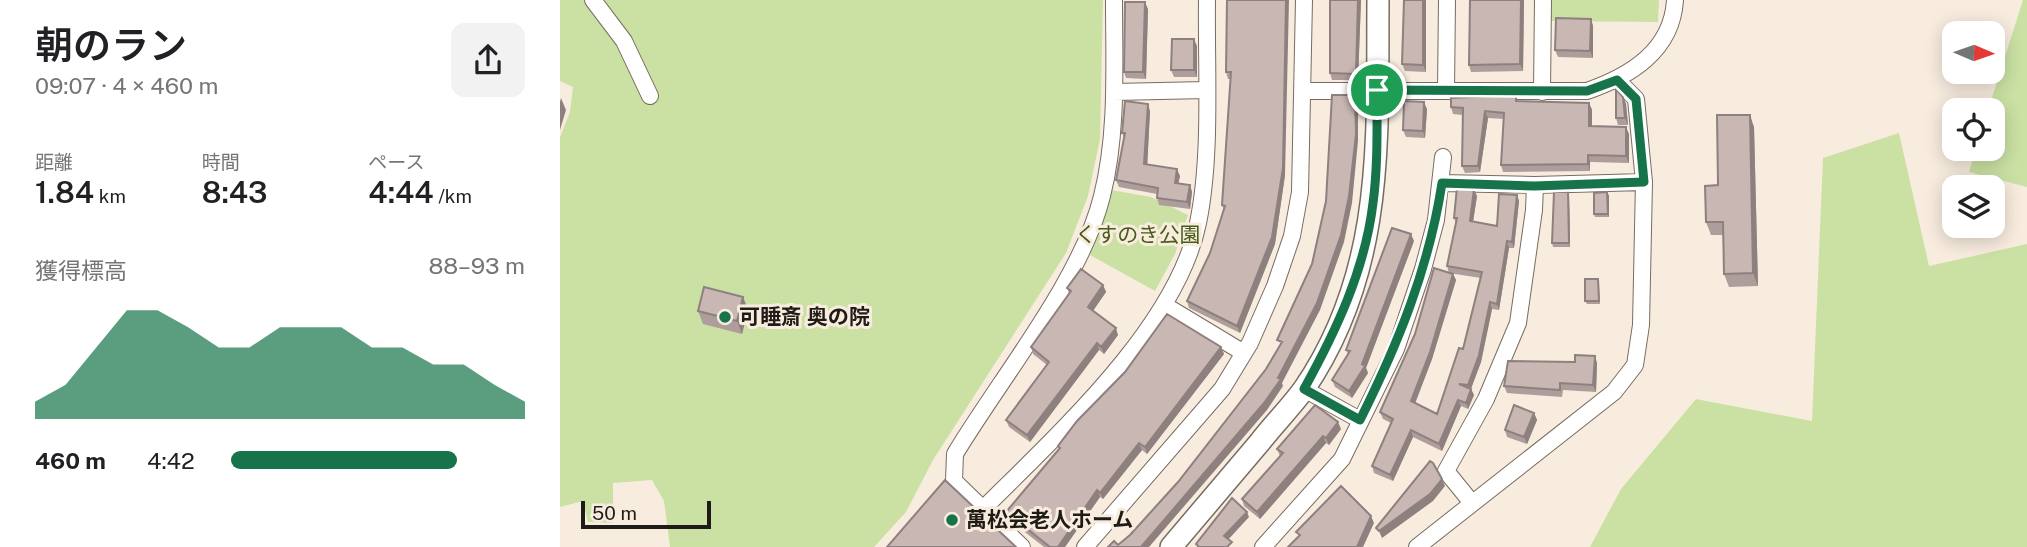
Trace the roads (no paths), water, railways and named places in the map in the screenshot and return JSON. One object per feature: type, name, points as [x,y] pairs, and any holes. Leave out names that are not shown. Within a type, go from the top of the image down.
[{"type":"street","points":[[593,0],[624,41],[650,96]]},
{"type":"street","points":[[1022,547],[954,481],[955,454],[1066,278],[1102,199],[1110,158],[1114,92],[1114,0]]},
{"type":"street","points":[[984,509],[1125,359],[1166,306],[1185,268],[1202,204],[1207,0]]},
{"type":"street","points":[[1085,547],[1222,389],[1244,353],[1275,286],[1292,236],[1300,192],[1304,0]]},
{"type":"street","points":[[1171,547],[1304,389],[1328,346],[1366,242],[1376,170],[1378,0]]},
{"type":"street","points":[[1446,91],[1447,0]]},
{"type":"street","points":[[1542,92],[1543,0]]},
{"type":"street","points":[[1303,91],[1587,91],[1617,80],[1655,54],[1669,28],[1675,0]]},
{"type":"street","points":[[1417,547],[1614,392],[1635,365],[1641,325],[1644,182],[1636,99],[1617,80]]},
{"type":"street","points":[[1114,92],[1206,90]]},
{"type":"street","points":[[1263,547],[1342,459],[1396,349],[1416,292],[1436,220],[1443,157]]},
{"type":"street","points":[[1442,183],[1535,186],[1644,182]]},
{"type":"street","points":[[1472,503],[1446,471],[1486,399],[1518,323],[1535,186]]},
{"type":"street","points":[[1166,306],[1244,353]]},
{"type":"street","points":[[1304,389],[1360,420]]},
{"type":"place","name":"可睡斎 奥の院","points":[[725,317]]},
{"type":"place","name":"萬松会老人ホーム","points":[[952,520]]},
{"type":"park label","name":"くすのき公園","points":[[1138,235]]}]
